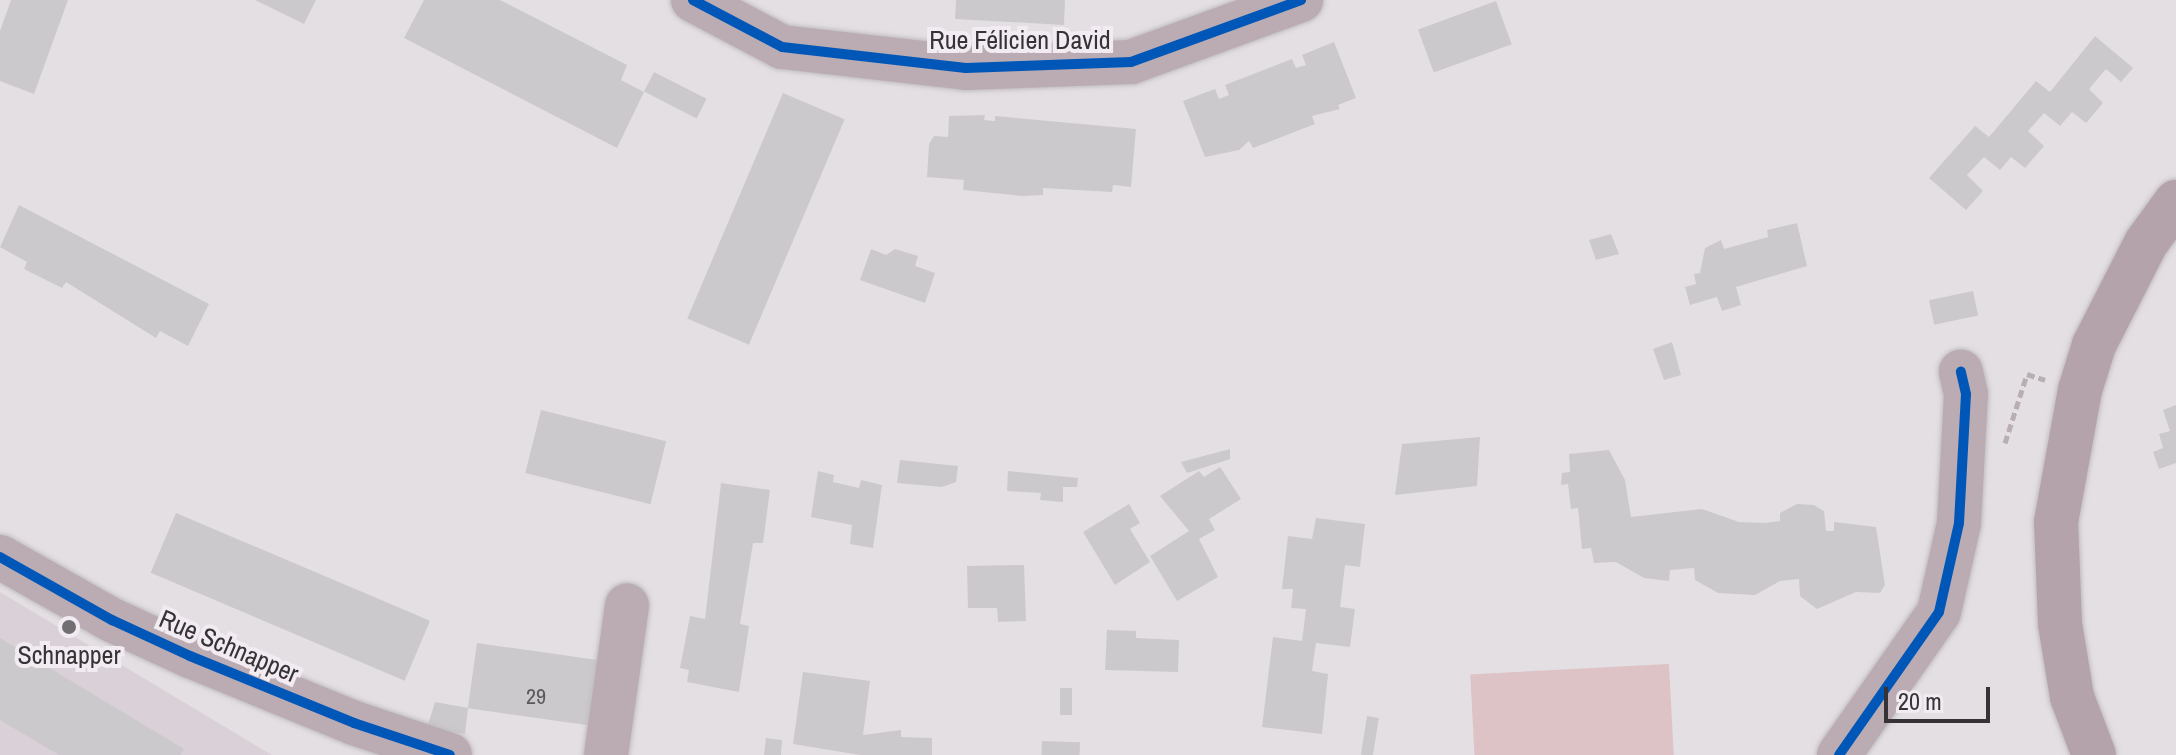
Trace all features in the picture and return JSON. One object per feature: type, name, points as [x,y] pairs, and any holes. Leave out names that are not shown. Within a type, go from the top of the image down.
[{"type":"main road","points":[[2094,755],[2072,697],[2060,624],[2056,522],[2080,390],[2125,280],[2176,202]]},
{"type":"street","name":"Rue Félicien David","points":[[693,0],[782,47],[966,68],[1131,62],[1301,0]]},
{"type":"street","points":[[1839,755],[1909,661],[1939,612],[1959,523],[1966,394],[1961,372]]},
{"type":"street","name":"Rue Schnapper","points":[[0,557],[112,620],[190,656],[366,727],[450,755]]},
{"type":"street","points":[[606,755],[627,605]]},
{"type":"path","points":[[2001,457],[2027,374],[2080,390]]},
{"type":"shaded area","points":[[0,592],[272,755],[0,755]]},
{"type":"shaded area","points":[[1669,664],[1674,755],[1474,755],[1470,674]]},
{"type":"building","points":[[11,0],[68,0],[34,94],[0,81],[0,31]]},
{"type":"building","points":[[255,0],[316,0],[304,24]]},
{"type":"building","points":[[424,0],[500,0],[627,65],[621,80],[644,92],[617,148],[404,38]]},
{"type":"building","points":[[956,0],[1065,0],[1064,25],[955,19]]},
{"type":"building","points":[[1496,1],[1512,44],[1434,73],[1418,29]]},
{"type":"building","points":[[2095,36],[2133,68],[2121,82],[2106,69],[2089,89],[2103,103],[2086,123],[2072,112],[2060,126],[2044,113],[2028,131],[2044,146],[2025,168],[2011,157],[2000,170],[1984,157],[1967,175],[1983,191],[1966,210],[1929,178],[1975,126],[1989,137],[2036,81],[2050,92]]},
{"type":"building","points":[[1334,42],[1356,98],[1338,105],[1340,109],[1312,116],[1315,124],[1253,148],[1249,141],[1239,150],[1205,157],[1183,101],[1215,89],[1219,99],[1229,95],[1225,85],[1292,59],[1296,68],[1306,65],[1302,55]]},
{"type":"building","points":[[654,72],[707,99],[697,118],[644,92]]},
{"type":"building","points":[[783,93],[845,119],[749,345],[687,319]]},
{"type":"building","points":[[985,115],[984,120],[995,121],[995,116],[1136,129],[1131,187],[1113,185],[1112,192],[1043,188],[1043,195],[1022,196],[963,190],[964,180],[927,177],[929,144],[934,136],[948,137],[949,116]]},
{"type":"building","points":[[19,205],[209,304],[188,346],[160,331],[156,338],[66,282],[62,288],[24,269],[27,262],[0,247]]},
{"type":"building","points":[[1797,223],[1807,266],[1736,287],[1741,305],[1722,311],[1717,297],[1690,305],[1685,287],[1696,284],[1694,274],[1700,273],[1705,248],[1721,240],[1724,249],[1768,237],[1767,230]]},
{"type":"building","points":[[1611,234],[1619,254],[1596,260],[1589,240]]},
{"type":"building","points":[[871,249],[886,255],[895,249],[918,256],[915,266],[935,273],[925,303],[860,280]]},
{"type":"building","points":[[1973,291],[1978,315],[1934,325],[1929,300]]},
{"type":"building","points":[[1672,342],[1681,375],[1664,380],[1653,349]]},
{"type":"building","points":[[2176,405],[2176,463],[2159,469],[2153,452],[2163,448],[2159,434],[2170,431],[2163,410]]},
{"type":"building","points":[[541,410],[666,441],[650,504],[525,473]]},
{"type":"building","points":[[1480,437],[1477,486],[1395,495],[1402,444]]},
{"type":"building","points":[[1230,449],[1230,459],[1187,473],[1181,462]]},
{"type":"building","points":[[1609,450],[1625,480],[1631,517],[1702,509],[1739,522],[1764,523],[1780,521],[1780,513],[1797,504],[1814,505],[1824,511],[1826,531],[1834,531],[1834,522],[1876,527],[1885,585],[1880,593],[1856,592],[1817,609],[1800,596],[1799,579],[1780,581],[1755,595],[1718,593],[1695,580],[1694,568],[1670,570],[1669,581],[1644,578],[1616,562],[1594,563],[1591,548],[1582,549],[1578,508],[1571,509],[1568,484],[1561,485],[1562,473],[1570,472],[1569,454]]},
{"type":"building","points":[[900,460],[958,466],[956,482],[942,487],[897,483]]},
{"type":"building","points":[[1220,467],[1241,499],[1209,519],[1215,530],[1199,539],[1218,577],[1177,601],[1150,556],[1189,531],[1160,496],[1199,471],[1204,477]]},
{"type":"building","points":[[818,471],[834,475],[833,482],[859,488],[861,480],[882,485],[873,548],[850,544],[852,525],[811,517]]},
{"type":"building","points":[[1008,471],[1078,478],[1077,487],[1063,487],[1063,502],[1040,500],[1041,493],[1007,491]]},
{"type":"building","points":[[721,483],[770,490],[763,543],[753,543],[740,624],[749,626],[739,692],[687,682],[689,670],[680,668],[690,616],[705,619]]},
{"type":"building","points":[[1129,504],[1140,523],[1130,529],[1150,562],[1115,585],[1083,532]]},
{"type":"building","points":[[176,513],[430,621],[405,681],[151,573]]},
{"type":"building","points":[[1316,518],[1365,524],[1360,567],[1345,565],[1340,607],[1355,609],[1350,647],[1316,643],[1312,671],[1328,674],[1322,734],[1262,727],[1273,637],[1302,641],[1306,609],[1291,608],[1293,589],[1282,589],[1288,536],[1312,539]]},
{"type":"building","points":[[1024,565],[1026,621],[998,622],[997,608],[968,608],[967,566]]},
{"type":"building","points":[[1107,630],[1136,631],[1136,638],[1179,640],[1178,672],[1105,670]]},
{"type":"building","points":[[0,638],[184,749],[180,755],[59,755],[0,720]]},
{"type":"building","points":[[477,643],[603,661],[594,726],[468,708]]},
{"type":"building","points":[[803,672],[870,681],[863,735],[901,730],[901,737],[932,738],[932,755],[860,755],[793,744]]},
{"type":"building","points":[[1060,688],[1072,688],[1072,715],[1060,715]]},
{"type":"building","points":[[435,702],[468,708],[465,734],[427,728]]},
{"type":"building","points":[[1367,716],[1379,718],[1373,755],[1361,755]]},
{"type":"building","points":[[766,738],[782,740],[781,755],[764,755]]},
{"type":"building","points":[[1042,741],[1080,742],[1080,755],[1042,755]]},
{"type":"cycle path","points":[[693,0],[782,47],[966,68],[1131,62],[1301,0]]},
{"type":"cycle path","points":[[1839,755],[1939,612],[1959,523],[1966,394],[1961,372]]},
{"type":"cycle path","points":[[0,557],[112,620],[190,656],[354,723],[450,755]]},
{"type":"place","name":"Schnapper","points":[[69,627]]}]
